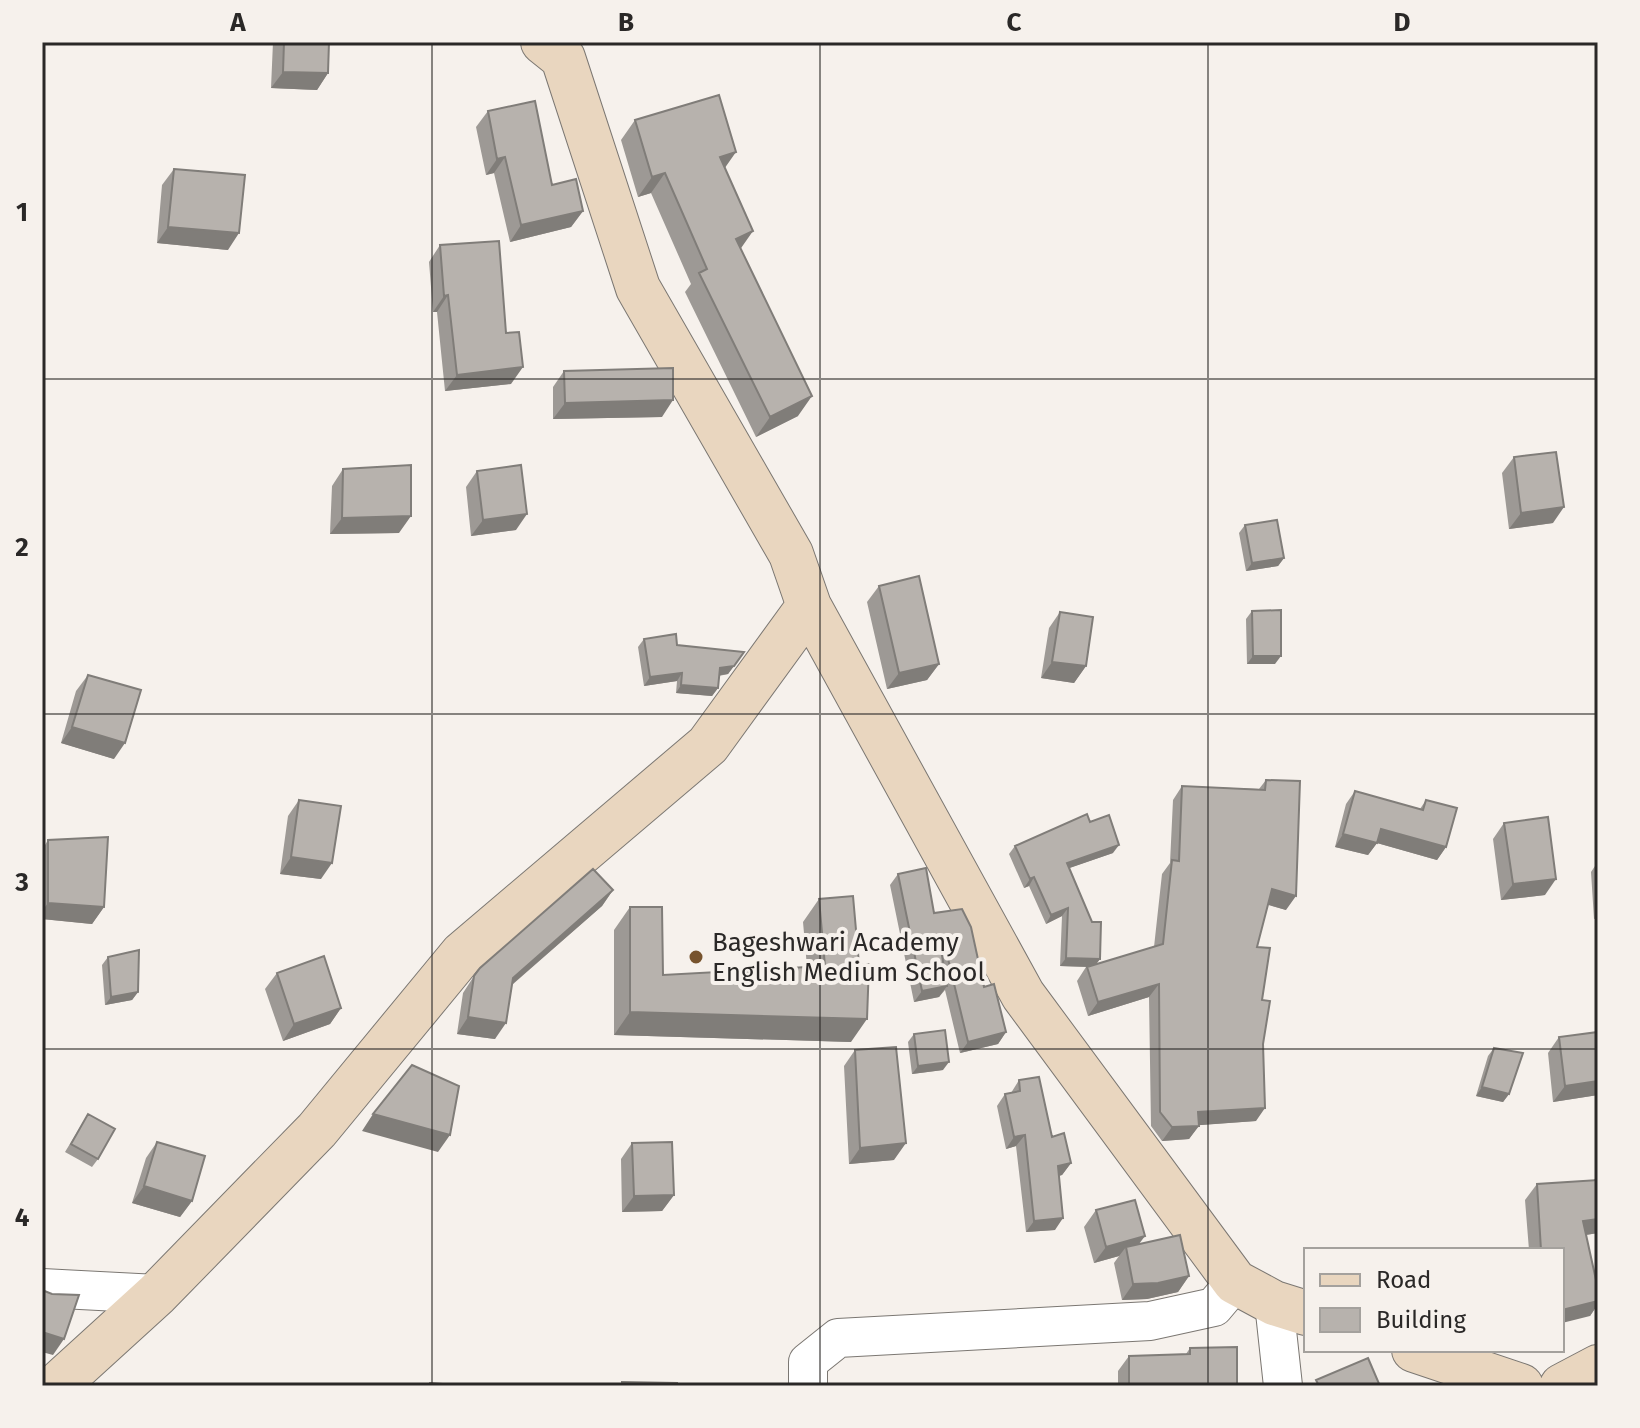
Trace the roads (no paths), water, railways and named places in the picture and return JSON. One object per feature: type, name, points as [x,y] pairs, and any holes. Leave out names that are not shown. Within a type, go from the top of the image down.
[{"type":"street","points":[[558,47],[638,288],[791,554],[809,606],[1023,995],[1235,1282],[1290,1308],[1283,1386]]},
{"type":"street","points":[[56,1386],[157,1294],[317,1130],[462,954],[708,745],[809,606]]},
{"type":"street","points":[[808,1386],[808,1362],[838,1338],[1150,1321],[1214,1307],[1235,1282]]},
{"type":"street","points":[[42,1288],[157,1294]]},
{"type":"street","points":[[1420,1352],[1521,1386]]},
{"type":"street","points":[[1562,1386],[1598,1367]]},
{"type":"place","name":"Bageshwari Academy English Medium School","points":[[696,957]]}]
